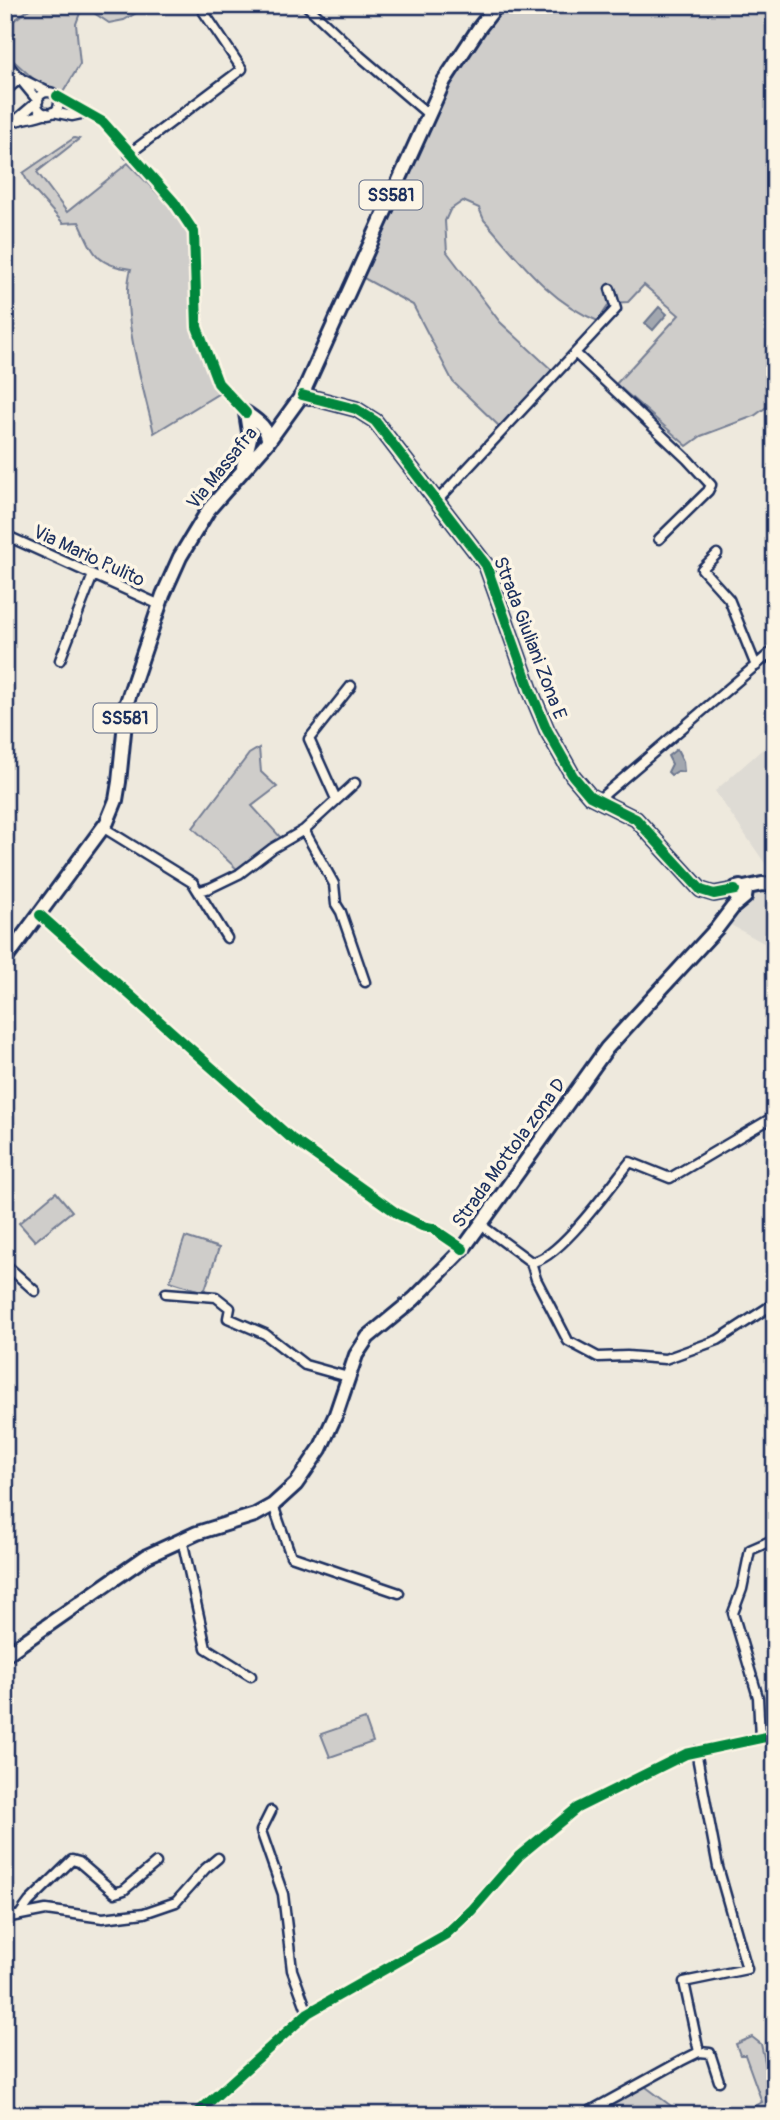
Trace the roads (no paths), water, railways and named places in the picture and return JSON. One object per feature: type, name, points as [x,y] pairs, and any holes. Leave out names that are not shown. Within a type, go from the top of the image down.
[{"type":"main road","name":"Via Massafra","points":[[5,960],[104,828],[116,800],[127,702],[180,557],[203,519],[268,442],[302,395],[444,80],[497,5]]},
{"type":"main road","name":"Strada Giuliani Zona E","points":[[302,395],[356,409],[376,421],[486,565],[547,730],[573,776],[590,796],[636,819],[701,890],[714,894],[737,894]]},
{"type":"main road","points":[[249,419],[271,420],[287,416]]},
{"type":"main road","points":[[249,419],[259,442],[268,442]]},
{"type":"main road","points":[[242,471],[250,443],[249,419]]},
{"type":"main road","points":[[737,894],[762,884],[775,887]]},
{"type":"main road","name":"Strada Mottola zona D","points":[[5,1655],[147,1556],[182,1539],[255,1515],[273,1505],[296,1484],[310,1466],[336,1414],[356,1355],[368,1337],[414,1299],[463,1249],[607,1048],[727,917],[737,894]]},
{"type":"street","points":[[129,154],[242,69],[199,5]]},
{"type":"street","points":[[306,5],[428,114]]},
{"type":"street","points":[[5,61],[21,78],[38,102],[39,108],[50,113],[72,116],[86,113]]},
{"type":"street","points":[[21,78],[103,121],[129,154],[174,202],[194,232],[197,327],[218,383],[249,419]]},
{"type":"street","points":[[5,91],[21,78]]},
{"type":"street","points":[[5,124],[16,120],[38,102],[40,96],[48,92]]},
{"type":"street","points":[[16,120],[28,120],[50,113],[58,107],[57,96]]},
{"type":"street","points":[[438,500],[616,309],[610,289]]},
{"type":"street","points":[[575,353],[711,485],[659,539]]},
{"type":"street","name":"Via Mario Pulito","points":[[5,535],[160,606]]},
{"type":"street","points":[[717,554],[702,569],[729,599],[756,666]]},
{"type":"street","points":[[60,660],[93,575]]},
{"type":"street","points":[[598,800],[775,649]]},
{"type":"street","points":[[336,799],[309,739],[351,686]]},
{"type":"street","points":[[200,891],[239,874],[273,848],[304,830],[355,783]]},
{"type":"street","points":[[104,828],[192,883],[200,891],[206,906],[227,937]]},
{"type":"street","points":[[304,830],[334,884],[337,908],[341,912],[365,982]]},
{"type":"street","points":[[40,915],[291,1138],[398,1214],[432,1228],[463,1249]]},
{"type":"street","points":[[481,1225],[531,1262],[538,1262],[582,1223],[630,1162],[670,1178],[770,1119]]},
{"type":"street","points":[[531,1262],[536,1279],[568,1341],[598,1357],[665,1359],[718,1340],[775,1303]]},
{"type":"street","points":[[5,1264],[35,1291]]},
{"type":"street","points":[[166,1293],[216,1297],[230,1308],[228,1318],[265,1334],[305,1365],[348,1377]]},
{"type":"street","points":[[273,1505],[291,1556],[398,1593]]},
{"type":"street","points":[[182,1539],[206,1648],[251,1676]]},
{"type":"street","points":[[760,1738],[758,1697],[733,1613],[742,1589],[750,1550],[775,1539]]},
{"type":"street","points":[[195,2115],[309,2013],[445,1935],[472,1910],[519,1856],[577,1808],[686,1754],[775,1735]]},
{"type":"street","points":[[696,1751],[718,1867],[747,1969],[684,1982],[699,2052]]},
{"type":"street","points":[[271,1811],[261,1831],[283,1894],[292,1970],[309,2013]]},
{"type":"street","points":[[5,1918],[46,1910],[103,1918],[144,1913],[176,1902],[218,1858]]},
{"type":"street","points":[[21,1913],[72,1860],[79,1862],[115,1893],[124,1890],[156,1863]]},
{"type":"street","points":[[583,2115],[650,2076],[699,2052],[710,2053],[719,2081]]}]
